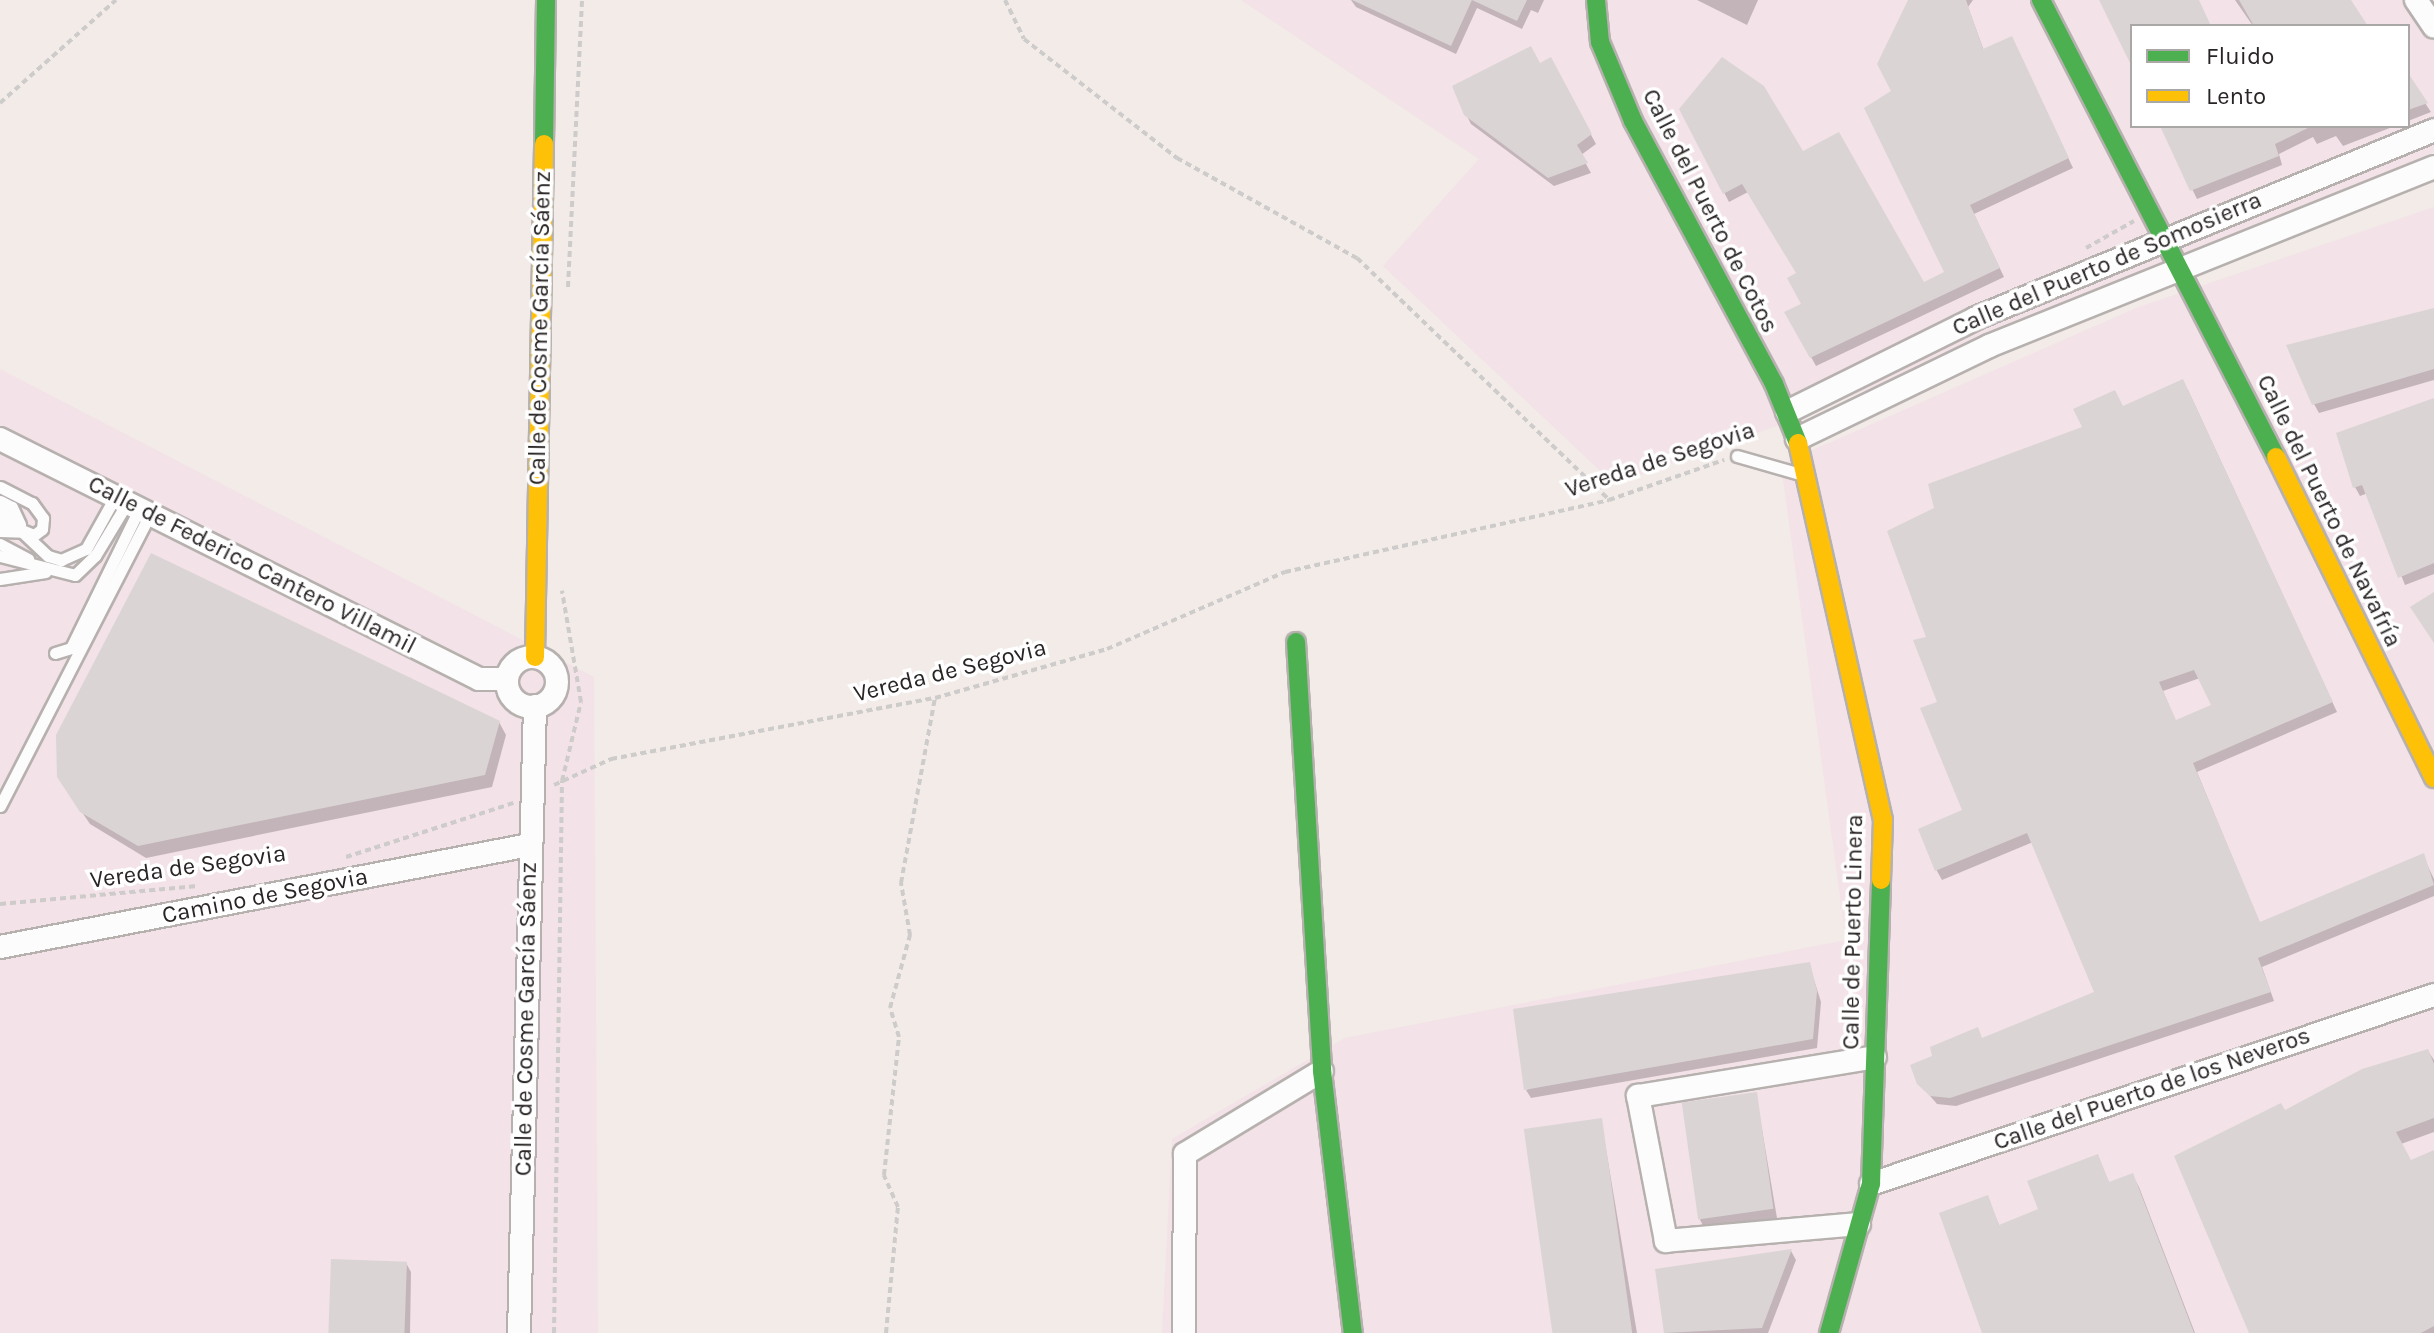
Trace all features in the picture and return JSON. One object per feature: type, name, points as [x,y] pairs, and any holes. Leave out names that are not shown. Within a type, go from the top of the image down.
[{"type":"street","name":"Calle de Cosme García Sáenz","points":[[535,657],[546,0]]},
{"type":"street","name":"Calle del Puerto de Cotos","points":[[1596,0],[1600,42],[1633,121],[1787,412],[1797,439]]},
{"type":"street","name":"Calle del Puerto de Navafría","points":[[2041,0],[2181,265],[2434,778]]},
{"type":"street","points":[[2416,0],[2434,27]]},
{"type":"street","name":"Calle del Puerto de Somosierra","points":[[1787,412],[1976,318],[2164,237],[2434,130]]},
{"type":"street","name":"Calle del Puerto de Somosierra","points":[[1797,439],[1989,346],[2181,265],[2434,167]]},
{"type":"street","name":"Calle de Federico Cantero Villamil","points":[[0,439],[479,679],[507,679]]},
{"type":"street","name":"Calle de Puerto Linera","points":[[1797,439],[1883,820],[1871,1184],[1829,1333]]},
{"type":"street","points":[[1296,642],[1322,1071],[1353,1333]]},
{"type":"street","points":[[535,657],[552,667],[556,679],[553,694],[535,706],[516,700],[507,679],[516,662],[535,657]]},
{"type":"street","name":"Calle de Cosme García Sáenz","points":[[519,1333],[529,845],[535,706]]},
{"type":"street","name":"Camino de Segovia","points":[[0,947],[529,845]]},
{"type":"street","name":"Calle del Puerto de los Neveros","points":[[1871,1184],[2434,995]]},
{"type":"street","points":[[1859,1224],[1666,1241],[1638,1096],[1875,1057]]},
{"type":"street","points":[[1184,1333],[1185,1154],[1322,1071]]},
{"type":"lane","points":[[1737,456],[1805,475]]},
{"type":"lane","points":[[0,487],[32,503],[43,518],[42,529],[34,535],[0,521]]},
{"type":"lane","points":[[0,501],[12,507],[24,532]]},
{"type":"lane","points":[[0,511],[48,556],[71,558],[86,549],[133,506]]},
{"type":"lane","points":[[0,556],[66,575],[83,570],[133,506]]},
{"type":"lane","points":[[55,653],[71,648],[133,506]]},
{"type":"lane","points":[[0,806],[133,506]]},
{"type":"lane","points":[[0,531],[24,532]]},
{"type":"lane","points":[[0,544],[50,571]]},
{"type":"lane","points":[[0,565],[50,571]]},
{"type":"lane","points":[[0,572],[50,571]]},
{"type":"lane","points":[[0,579],[50,571]]},
{"type":"path","points":[[0,103],[116,0]]},
{"type":"path","points":[[568,293],[582,0]]},
{"type":"path","points":[[1005,0],[1024,39],[1177,158],[1357,258],[1609,500]]},
{"type":"path","name":"Vereda de Segovia","points":[[343,858],[531,796],[611,759],[935,698],[1107,649],[1285,572],[1609,500],[1737,456]]},
{"type":"path","points":[[554,1333],[562,781],[581,702],[560,581]]},
{"type":"path","points":[[886,1333],[898,1207],[884,1175],[899,1037],[890,1008],[910,935],[901,883],[935,698]]},
{"type":"path","name":"Vereda de Segovia","points":[[0,904],[213,884]]},
{"type":"shaded area","points":[[1241,0],[2434,0],[2434,152],[1799,418],[1614,484],[1383,266],[1479,159]]},
{"type":"shaded area","points":[[2434,207],[2434,1333],[1162,1333],[1172,1139],[1345,1038],[1846,940],[1781,464],[2136,308]]},
{"type":"shaded area","points":[[0,369],[594,677],[598,1333],[0,1333]]},
{"type":"building","points":[[1352,0],[1472,0],[1451,46]]},
{"type":"building","points":[[1472,0],[1527,0],[1517,21]]},
{"type":"building","points":[[1908,0],[1966,0],[1983,49],[2012,36],[2069,158],[1970,205],[2000,268],[1810,358],[1784,312],[1801,304],[1787,278],[1796,273],[1742,184],[1723,194],[1679,109],[1722,57],[1764,86],[1803,151],[1839,132],[1924,282],[1944,272],[1864,108],[1891,91],[1877,64]]},
{"type":"building","points":[[2099,0],[2199,0],[2210,24],[2130,24],[2130,63]]},
{"type":"building","points":[[2239,0],[2351,0],[2367,24],[2253,24]]},
{"type":"building","points":[[1531,46],[1540,63],[1551,57],[1592,134],[1577,145],[1588,163],[1548,178],[1464,115],[1452,86]]},
{"type":"building","points":[[2410,76],[2428,103],[2410,109]]},
{"type":"building","points":[[2161,128],[2308,128],[2275,144],[2279,156],[2190,191]]},
{"type":"building","points":[[2434,308],[2434,369],[2312,405],[2286,345]]},
{"type":"building","points":[[2183,379],[2333,702],[2193,763],[2260,922],[2424,853],[2434,885],[2258,958],[2271,992],[1950,1098],[1930,1096],[1917,1084],[1910,1065],[1932,1056],[1930,1047],[1978,1027],[1982,1038],[2094,992],[2027,833],[1935,871],[1918,829],[1962,810],[1920,708],[1937,702],[1913,640],[1926,637],[1887,531],[1934,508],[1928,484],[2082,427],[2073,409],[2115,390],[2123,406]],"holes":[[[2194,670],[2211,705],[2176,720],[2159,682]]]},
{"type":"building","points":[[2434,398],[2434,563],[2398,578],[2362,485],[2353,488],[2336,433]]},
{"type":"building","points":[[151,553],[500,721],[485,775],[138,846],[80,812],[57,777],[56,735]]},
{"type":"building","points":[[2434,592],[2434,643],[2410,607]]},
{"type":"building","points":[[1810,962],[1817,991],[1813,1039],[1524,1090],[1513,1009]]},
{"type":"building","points":[[2428,1049],[2434,1064],[2434,1118],[2396,1132],[2411,1160],[2434,1150],[2434,1326],[2421,1333],[2249,1333],[2174,1156],[2281,1103],[2285,1110],[2362,1069]]},
{"type":"building","points":[[1757,1092],[1773,1209],[1698,1219],[1682,1103]]},
{"type":"building","points":[[1602,1118],[1632,1333],[1552,1333],[1524,1129]]},
{"type":"building","points":[[2098,1154],[2109,1182],[2133,1173],[2194,1333],[1982,1333],[1939,1213],[1988,1195],[1999,1225],[2038,1209],[2027,1181]]},
{"type":"building","points":[[1792,1249],[1762,1328],[1664,1333],[1655,1269]]},
{"type":"building","points":[[331,1259],[407,1262],[404,1333],[328,1333]]},
{"type":"traffic: fast","points":[[544,144],[546,0]]},
{"type":"traffic: fast","points":[[1596,0],[1600,42],[1633,121],[1774,384],[1798,443]]},
{"type":"traffic: fast","points":[[2041,0],[2276,457]]},
{"type":"traffic: fast","points":[[1296,642],[1322,1071],[1353,1333]]},
{"type":"traffic: fast","points":[[1829,1333],[1871,1184],[1881,880]]},
{"type":"traffic: slow","points":[[535,657],[544,144]]},
{"type":"traffic: slow","points":[[1798,443],[1883,820],[1881,880]]},
{"type":"traffic: slow","points":[[2276,457],[2434,778]]}]
